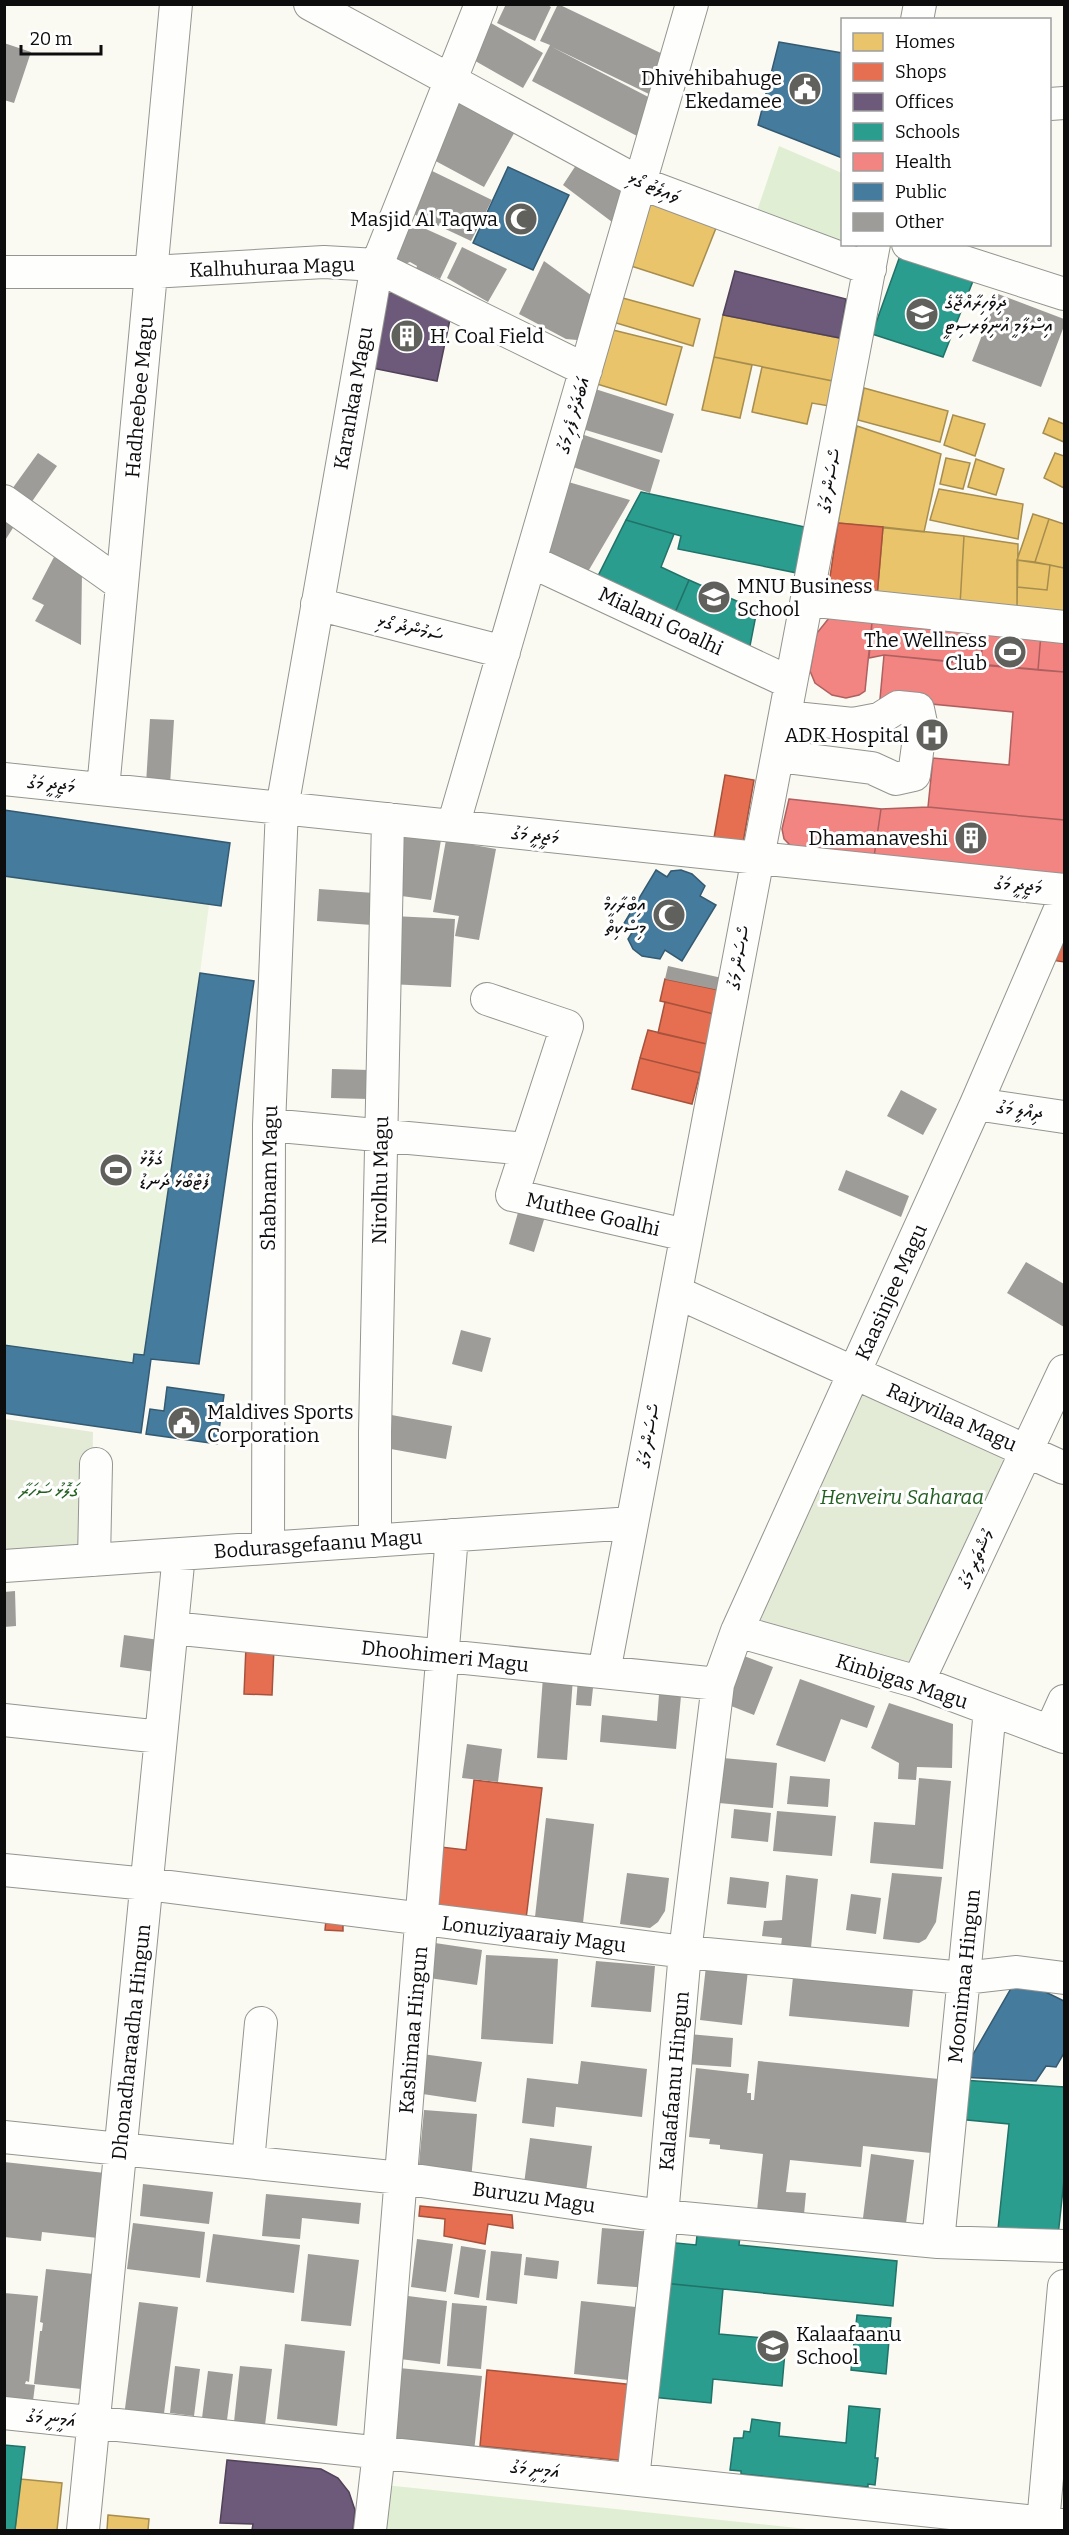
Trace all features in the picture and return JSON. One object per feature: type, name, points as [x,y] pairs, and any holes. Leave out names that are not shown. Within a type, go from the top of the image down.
[{"type":"street","name":"Hadheebee Magu","points":[[103,789],[176,4]]},
{"type":"street","name":"ވައިލެޓު ގޯޅި","points":[[310,4],[640,183],[872,257]]},
{"type":"street","name":"Karankaa Magu","points":[[282,808],[377,265],[481,4]]},
{"type":"street","name":"އަބަދަށް ފެހި މަގު","points":[[453,826],[692,4]]},
{"type":"street","points":[[914,246],[1065,294]]},
{"type":"street","name":"ސޯސަން މަގު","points":[[604,1672],[872,257]]},
{"type":"street","name":"Kalhuhuraa Magu","points":[[4,272],[151,272],[324,262],[377,265],[586,370]]},
{"type":"street","points":[[4,501],[122,585]]},
{"type":"street","name":"Mialani Goalhi","points":[[530,561],[791,683]]},
{"type":"street","points":[[807,600],[1065,627]]},
{"type":"street","name":"ސަމުންދު ގޯޅި","points":[[316,604],[504,652]]},
{"type":"street","points":[[778,756],[872,768],[896,779],[914,775],[921,723],[918,709],[898,707],[879,719],[853,724],[785,717]]},
{"type":"street","name":"މަޖީދީ މަގު","points":[[4,779],[1065,890]]},
{"type":"street","name":"Shabnam Magu","points":[[268,1548],[269,1125],[282,808]]},
{"type":"street","name":"Nirolhu Magu","points":[[375,1540],[387,819]]},
{"type":"street","name":"Kaasinjee Magu","points":[[718,1684],[737,1631],[976,1104],[1065,900]]},
{"type":"street","name":"Muthee Goalhi","points":[[487,999],[567,1026],[512,1195],[686,1235]]},
{"type":"street","name":"ދިއްލީ މަގު","points":[[976,1104],[1065,1117]]},
{"type":"street","points":[[269,1125],[526,1149]]},
{"type":"street","name":"Raiyvilaa Magu","points":[[676,1292],[1065,1468]]},
{"type":"street","name":"މުޝްތަރީ މަގު","points":[[918,1682],[1065,1371]]},
{"type":"street","points":[[94,1560],[96,1464]]},
{"type":"street","name":"Bodurasgefaanu Magu","points":[[4,1566],[632,1522]]},
{"type":"street","name":"Kashimaa Hingun","points":[[370,2530],[379,2452],[452,1535]]},
{"type":"street","name":"Dhonadharaadha Hingun","points":[[83,2530],[179,1554]]},
{"type":"street","name":"Dhoohimeri Magu","points":[[172,1628],[718,1684]]},
{"type":"street","name":"Kinbigas Magu","points":[[737,1631],[918,1682],[1057,1734]]},
{"type":"street","name":"Kalaafaanu Hingun","points":[[633,2479],[662,2216],[685,1952],[718,1684]]},
{"type":"street","points":[[1057,1734],[1065,1701]]},
{"type":"street","name":"Moonimaa Hingun","points":[[938,2242],[990,1710]]},
{"type":"street","points":[[4,1720],[161,1737]]},
{"type":"street","name":"Lonuziyaaraiy Magu","points":[[4,1870],[147,1884],[685,1952],[964,1978],[1017,1972],[1065,1978]]},
{"type":"street","points":[[248,2162],[261,2023]]},
{"type":"street","name":"Buruzu Magu","points":[[4,2137],[401,2178],[662,2216],[938,2242],[1065,2246]]},
{"type":"street","points":[[1054,2524],[1065,2286]]},
{"type":"street","name":"އަމީނީ މަގު","points":[[4,2413],[633,2479],[910,2520],[1054,2524]]},
{"type":"green space","points":[[779,146],[841,173],[841,246],[869,246],[866,258],[756,214]]},
{"type":"green space","name":"ގަލޮޅު ފުޓްބޯޅަ ދަނޑު","points":[[5,810],[230,843],[221,906],[209,905],[200,973],[254,981],[151,1359],[141,1433],[5,1413]]},
{"type":"green space","name":"Henveiru Saharaa","points":[[859,1388],[1015,1454],[913,1671],[751,1624]]},
{"type":"green space","name":"ގަލޮޅު ސަހަރާ","points":[[5,1419],[93,1432],[91,1549],[5,1555]]},
{"type":"green space","points":[[385,2485],[816,2530],[380,2530]]},
{"type":"building: Homes","points":[[652,204],[718,223],[693,286],[628,265],[644,208]]},
{"type":"building: Homes","points":[[619,297],[700,319],[693,346],[613,322]]},
{"type":"building: Homes","points":[[723,315],[840,338],[833,381],[714,357]]},
{"type":"building: Homes","points":[[613,330],[682,347],[666,405],[597,384]]},
{"type":"building: Homes","points":[[714,357],[752,365],[740,418],[702,410]]},
{"type":"building: Homes","points":[[762,367],[833,381],[829,406],[812,403],[807,424],[752,412]]},
{"type":"building: Homes","points":[[864,388],[948,411],[940,442],[858,420]]},
{"type":"building: Homes","points":[[953,415],[985,424],[975,456],[944,445]]},
{"type":"building: Homes","points":[[1049,418],[1064,424],[1064,442],[1043,433]]},
{"type":"building: Homes","points":[[857,426],[941,454],[924,532],[838,523]]},
{"type":"building: Homes","points":[[1055,453],[1064,456],[1064,488],[1044,478]]},
{"type":"building: Homes","points":[[946,458],[970,463],[963,489],[940,484]]},
{"type":"building: Homes","points":[[976,459],[1004,469],[996,495],[968,487]]},
{"type":"building: Homes","points":[[939,489],[1023,504],[1018,539],[930,520]]},
{"type":"building: Homes","points":[[1033,514],[1049,519],[1035,562],[1017,560]]},
{"type":"building: Homes","points":[[1049,519],[1064,524],[1064,568],[1035,562]]},
{"type":"building: Homes","points":[[883,527],[964,536],[960,605],[877,597]]},
{"type":"building: Homes","points":[[964,536],[1018,544],[1017,610],[960,605]]},
{"type":"building: Homes","points":[[1017,560],[1050,565],[1047,590],[1017,587]]},
{"type":"building: Homes","points":[[1050,565],[1064,568],[1064,618],[1017,610],[1017,587],[1047,590]]},
{"type":"building: Homes","points":[[20,2479],[62,2483],[57,2530],[15,2530]]},
{"type":"building: Homes","points":[[108,2515],[149,2519],[148,2530],[107,2530]]},
{"type":"building: Shops","points":[[838,523],[883,527],[877,597],[835,590],[832,586],[830,577]]},
{"type":"building: Shops","points":[[725,775],[754,780],[743,843],[714,838]]},
{"type":"building: Shops","points":[[1064,929],[1064,962],[1051,960]]},
{"type":"building: Shops","points":[[665,979],[719,990],[714,1014],[660,1001]]},
{"type":"building: Shops","points":[[665,1002],[714,1014],[707,1044],[658,1033]]},
{"type":"building: Shops","points":[[648,1030],[707,1044],[700,1073],[640,1058]]},
{"type":"building: Shops","points":[[640,1058],[700,1073],[692,1104],[632,1089]]},
{"type":"building: Shops","points":[[246,1646],[274,1647],[272,1695],[244,1694]]},
{"type":"building: Shops","points":[[474,1780],[542,1788],[526,1919],[434,1908],[441,1847],[466,1850]]},
{"type":"building: Shops","points":[[326,1920],[343,1921],[343,1931],[325,1930]]},
{"type":"building: Shops","points":[[420,2206],[512,2215],[513,2228],[488,2224],[485,2244],[444,2236],[445,2219],[419,2216]]},
{"type":"building: Shops","points":[[487,2370],[635,2385],[627,2461],[480,2446]]},
{"type":"building: Offices","points":[[735,271],[846,299],[840,338],[723,315]]},
{"type":"building: Offices","name":"H. Coal Field","points":[[378,290],[453,305],[437,381],[362,366]]},
{"type":"building: Offices","points":[[227,2460],[321,2469],[338,2478],[349,2492],[355,2510],[353,2530],[252,2530],[253,2524],[220,2523]]},
{"type":"building: Schools","points":[[901,253],[975,276],[943,357],[872,334]]},
{"type":"building: Schools","points":[[641,492],[805,527],[797,573],[678,549],[681,536],[626,520]]},
{"type":"building: Schools","points":[[626,520],[674,534],[661,567],[689,580],[674,615],[597,578]]},
{"type":"building: Schools","points":[[689,580],[757,610],[749,651],[674,615]]},
{"type":"building: Schools","points":[[962,2080],[1064,2087],[1064,2180],[1058,2236],[998,2229],[1009,2124],[957,2119]]},
{"type":"building: Schools","points":[[698,2226],[740,2236],[739,2245],[897,2261],[893,2306],[663,2283],[666,2242],[696,2245]]},
{"type":"building: Schools","points":[[663,2283],[723,2289],[719,2334],[786,2340],[782,2386],[713,2379],[711,2403],[652,2397]]},
{"type":"building: Schools","points":[[857,2315],[891,2318],[886,2374],[851,2370]]},
{"type":"building: Schools","points":[[849,2406],[880,2409],[875,2485],[868,2484],[868,2487],[741,2474],[741,2471],[730,2470],[734,2438],[743,2438],[744,2431],[750,2432],[752,2419],[780,2423],[779,2436],[846,2443]]},
{"type":"building: Schools","points":[[4,2445],[25,2447],[15,2530],[4,2530]]},
{"type":"building: Health","points":[[829,618],[872,622],[865,691],[859,695],[846,698],[832,695],[815,683],[810,671],[817,633]]},
{"type":"building: Health","points":[[872,622],[983,630],[981,665],[884,655],[869,658]]},
{"type":"building: Health","points":[[983,630],[1041,634],[1038,670],[981,665]]},
{"type":"building: Health","points":[[1041,634],[1064,637],[1064,672],[1038,670]]},
{"type":"building: Health","points":[[884,655],[1064,672],[1064,820],[928,807],[933,758],[1009,765],[1013,712],[880,699]]},
{"type":"building: Health","points":[[789,799],[881,809],[874,857],[798,848],[790,845],[784,839],[782,829]]},
{"type":"building: Health","name":"Dhamanaveshi","points":[[928,807],[1064,820],[1064,875],[874,857],[881,809]]},
{"type":"building: Public","name":"Dhivehibahuge Ekedamee","points":[[779,42],[841,53],[841,158],[758,125]]},
{"type":"building: Public","name":"Masjid Al Taqwa","points":[[508,167],[569,195],[533,270],[473,243]]},
{"type":"building: Public","points":[[4,810],[230,843],[221,906],[4,876]]},
{"type":"building: Public","name":"އިބްރާހީމް މިސްކިތް","points":[[656,870],[667,877],[671,871],[681,870],[692,874],[705,886],[700,896],[716,905],[682,961],[665,950],[660,959],[642,956],[633,949],[628,939],[633,931],[623,925]]},
{"type":"building: Public","points":[[200,973],[254,981],[199,1364],[151,1359],[141,1433],[4,1413],[4,1345],[133,1363],[134,1354],[144,1355]]},
{"type":"building: Public","name":"Maldives Sports Corporation","points":[[167,1387],[224,1395],[217,1444],[146,1434],[150,1409],[164,1411]]},
{"type":"building: Public","points":[[1017,1978],[1064,2001],[1064,2053],[1056,2067],[1046,2066],[1036,2081],[960,2077]]},
{"type":"building: Other","points":[[506,4],[546,4],[551,7],[535,41],[497,23]]},
{"type":"building: Other","points":[[558,4],[669,57],[651,95],[552,47],[656,101],[637,136],[532,81],[550,45],[540,41]]},
{"type":"building: Other","points":[[484,19],[543,53],[523,88],[463,54]]},
{"type":"building: Other","points":[[4,43],[31,52],[14,103],[4,100]]},
{"type":"building: Other","points":[[462,104],[517,128],[484,187],[430,158],[455,105]]},
{"type":"building: Other","points":[[582,156],[631,191],[620,228],[563,185]]},
{"type":"building: Other","points":[[428,169],[492,200],[471,241],[407,211]]},
{"type":"building: Other","points":[[406,220],[457,243],[440,279],[429,274],[426,278],[415,272],[417,266],[395,259]]},
{"type":"building: Other","points":[[462,247],[507,269],[488,302],[447,278]]},
{"type":"building: Other","points":[[544,261],[599,301],[583,337],[577,340],[566,339],[519,314]]},
{"type":"building: Other","points":[[998,294],[1064,319],[1064,326],[1041,387],[972,361]]},
{"type":"building: Other","points":[[592,388],[674,414],[662,453],[579,428]]},
{"type":"building: Other","points":[[578,433],[660,460],[650,493],[567,465]]},
{"type":"building: Other","points":[[38,453],[57,466],[26,510],[7,496]]},
{"type":"building: Other","points":[[565,481],[630,500],[586,575],[548,555],[543,545]]},
{"type":"building: Other","points":[[4,512],[18,520],[4,542]]},
{"type":"building: Other","points":[[54,557],[82,571],[81,645],[35,621],[44,605],[32,599]]},
{"type":"building: Other","points":[[150,719],[174,720],[170,785],[146,784]]},
{"type":"building: Other","points":[[401,831],[442,834],[431,900],[394,895]]},
{"type":"building: Other","points":[[446,840],[496,849],[479,940],[455,936],[459,916],[433,912]]},
{"type":"building: Other","points":[[319,889],[374,893],[372,925],[317,921]]},
{"type":"building: Other","points":[[393,916],[455,919],[451,987],[389,984]]},
{"type":"building: Other","points":[[668,966],[722,978],[719,990],[665,979]]},
{"type":"building: Other","points":[[332,1069],[370,1070],[369,1099],[331,1098]]},
{"type":"building: Other","points":[[901,1090],[937,1109],[923,1135],[887,1116]]},
{"type":"building: Other","points":[[846,1170],[909,1196],[901,1217],[838,1190]]},
{"type":"building: Other","points":[[521,1202],[547,1210],[534,1252],[509,1244]]},
{"type":"building: Other","points":[[1026,1262],[1064,1284],[1064,1327],[1007,1293]]},
{"type":"building: Other","points":[[461,1330],[491,1338],[482,1372],[452,1364]]},
{"type":"building: Other","points":[[386,1414],[452,1426],[446,1459],[380,1447]]},
{"type":"building: Other","points":[[15,1591],[16,1626],[4,1627],[4,1592]]},
{"type":"building: Other","points":[[124,1635],[159,1640],[155,1672],[120,1667]]},
{"type":"building: Other","points":[[744,1656],[773,1667],[754,1715],[726,1704]]},
{"type":"building: Other","points":[[543,1677],[573,1678],[567,1760],[537,1758]]},
{"type":"building: Other","points":[[578,1678],[594,1679],[591,1706],[576,1705]]},
{"type":"building: Other","points":[[800,1679],[875,1706],[867,1728],[841,1719],[825,1762],[776,1745]]},
{"type":"building: Other","points":[[659,1694],[681,1696],[676,1749],[600,1742],[602,1715],[657,1721]]},
{"type":"building: Other","points":[[889,1703],[953,1724],[952,1768],[917,1767],[916,1780],[898,1779],[899,1763],[871,1748]]},
{"type":"building: Other","points":[[467,1744],[502,1749],[498,1782],[462,1778]]},
{"type":"building: Other","points":[[723,1758],[777,1763],[773,1808],[719,1803]]},
{"type":"building: Other","points":[[790,1776],[830,1779],[828,1807],[787,1804]]},
{"type":"building: Other","points":[[919,1778],[951,1781],[943,1869],[870,1863],[874,1822],[915,1825]]},
{"type":"building: Other","points":[[734,1809],[771,1813],[768,1842],[731,1838]]},
{"type":"building: Other","points":[[777,1811],[836,1816],[832,1856],[773,1851]]},
{"type":"building: Other","points":[[546,1818],[594,1824],[583,1923],[535,1917]]},
{"type":"building: Other","points":[[627,1873],[669,1878],[665,1911],[658,1922],[650,1928],[620,1924]]},
{"type":"building: Other","points":[[892,1873],[942,1877],[936,1922],[926,1939],[919,1943],[883,1939]]},
{"type":"building: Other","points":[[786,1875],[818,1879],[810,1957],[780,1953],[782,1938],[762,1936],[764,1921],[782,1920]]},
{"type":"building: Other","points":[[730,1877],[769,1882],[766,1908],[727,1904]]},
{"type":"building: Other","points":[[851,1894],[881,1898],[876,1934],[846,1930]]},
{"type":"building: Other","points":[[435,1943],[482,1950],[477,1985],[429,1978]]},
{"type":"building: Other","points":[[486,1955],[558,1959],[553,2044],[481,2039]]},
{"type":"building: Other","points":[[596,1961],[655,1966],[651,2012],[591,2007]]},
{"type":"building: Other","points":[[706,1966],[748,1970],[742,2025],[700,2020]]},
{"type":"building: Other","points":[[793,1977],[913,1989],[909,2027],[789,2016]]},
{"type":"building: Other","points":[[689,2034],[733,2038],[731,2067],[686,2064]]},
{"type":"building: Other","points":[[422,2054],[482,2062],[476,2102],[416,2093]]},
{"type":"building: Other","points":[[581,2061],[647,2069],[642,2117],[556,2107],[554,2127],[522,2123],[527,2078],[578,2084]]},
{"type":"building: Other","points":[[758,2061],[939,2079],[931,2153],[863,2146],[861,2167],[790,2160],[786,2192],[806,2193],[803,2225],[756,2220],[763,2154],[720,2149],[720,2145],[709,2144],[710,2139],[689,2137],[696,2068],[749,2074],[747,2093],[751,2093],[751,2100],[754,2100]]},
{"type":"building: Other","points":[[424,2110],[477,2114],[471,2180],[418,2175]]},
{"type":"building: Other","points":[[530,2138],[592,2146],[586,2192],[524,2184]]},
{"type":"building: Other","points":[[871,2154],[914,2160],[905,2231],[862,2226]]},
{"type":"building: Other","points":[[4,2162],[105,2173],[98,2238],[42,2232],[41,2241],[4,2237]]},
{"type":"building: Other","points":[[143,2184],[213,2192],[209,2224],[140,2216]]},
{"type":"building: Other","points":[[266,2194],[361,2203],[359,2224],[302,2218],[300,2239],[262,2236]]},
{"type":"building: Other","points":[[133,2223],[205,2232],[200,2278],[127,2269]]},
{"type":"building: Other","points":[[602,2228],[653,2232],[648,2288],[597,2284]]},
{"type":"building: Other","points":[[213,2234],[300,2245],[294,2293],[206,2282]]},
{"type":"building: Other","points":[[417,2239],[453,2244],[446,2292],[411,2287]]},
{"type":"building: Other","points":[[461,2246],[486,2250],[479,2298],[454,2294]]},
{"type":"building: Other","points":[[491,2251],[522,2254],[517,2304],[486,2300]]},
{"type":"building: Other","points":[[308,2254],[359,2260],[351,2326],[301,2321]]},
{"type":"building: Other","points":[[526,2257],[559,2261],[557,2279],[524,2275]]},
{"type":"building: Other","points":[[46,2269],[103,2275],[91,2390],[34,2384],[40,2331],[42,2331],[43,2323],[40,2322]]},
{"type":"building: Other","points":[[4,2293],[38,2296],[29,2382],[26,2381],[25,2384],[35,2385],[33,2401],[4,2404]]},
{"type":"building: Other","points":[[408,2296],[447,2301],[440,2364],[400,2359]]},
{"type":"building: Other","points":[[581,2301],[645,2308],[637,2381],[574,2374]]},
{"type":"building: Other","points":[[139,2302],[178,2307],[163,2421],[124,2416]]},
{"type":"building: Other","points":[[452,2303],[487,2306],[481,2369],[447,2366]]},
{"type":"building: Other","points":[[285,2344],[345,2351],[337,2426],[277,2419]]},
{"type":"building: Other","points":[[175,2366],[200,2369],[194,2416],[170,2413]]},
{"type":"building: Other","points":[[240,2366],[272,2369],[265,2425],[234,2422]]},
{"type":"building: Other","points":[[399,2368],[482,2376],[474,2452],[391,2443]]},
{"type":"building: Other","points":[[208,2371],[233,2374],[227,2420],[202,2418]]},
{"type":"place","name":"Dhivehibahuge Ekedamee","points":[[805,89]]},
{"type":"place","name":"Masjid Al Taqwa","points":[[521,219]]},
{"type":"place","name":"ދިވެހިރާއްޖޭގެ އިސްލާމީ އުނިވަރސިޓީ","points":[[922,314]]},
{"type":"place","name":"H. Coal Field","points":[[407,336]]},
{"type":"place","name":"MNU Business School","points":[[714,597]]},
{"type":"place","name":"The Wellness Club","points":[[1010,652]]},
{"type":"place","name":"ADK Hospital","points":[[932,735]]},
{"type":"place","name":"Dhamanaveshi","points":[[971,838]]},
{"type":"place","name":"އިބްރާހީމް މިސްކިތް","points":[[669,915]]},
{"type":"place","name":"ގަލޮޅު ފުޓްބޯޅަ ދަނޑު","points":[[116,1170]]},
{"type":"place","name":"Maldives Sports Corporation","points":[[184,1423]]},
{"type":"place","name":"Kalaafaanu School","points":[[773,2346]]}]
